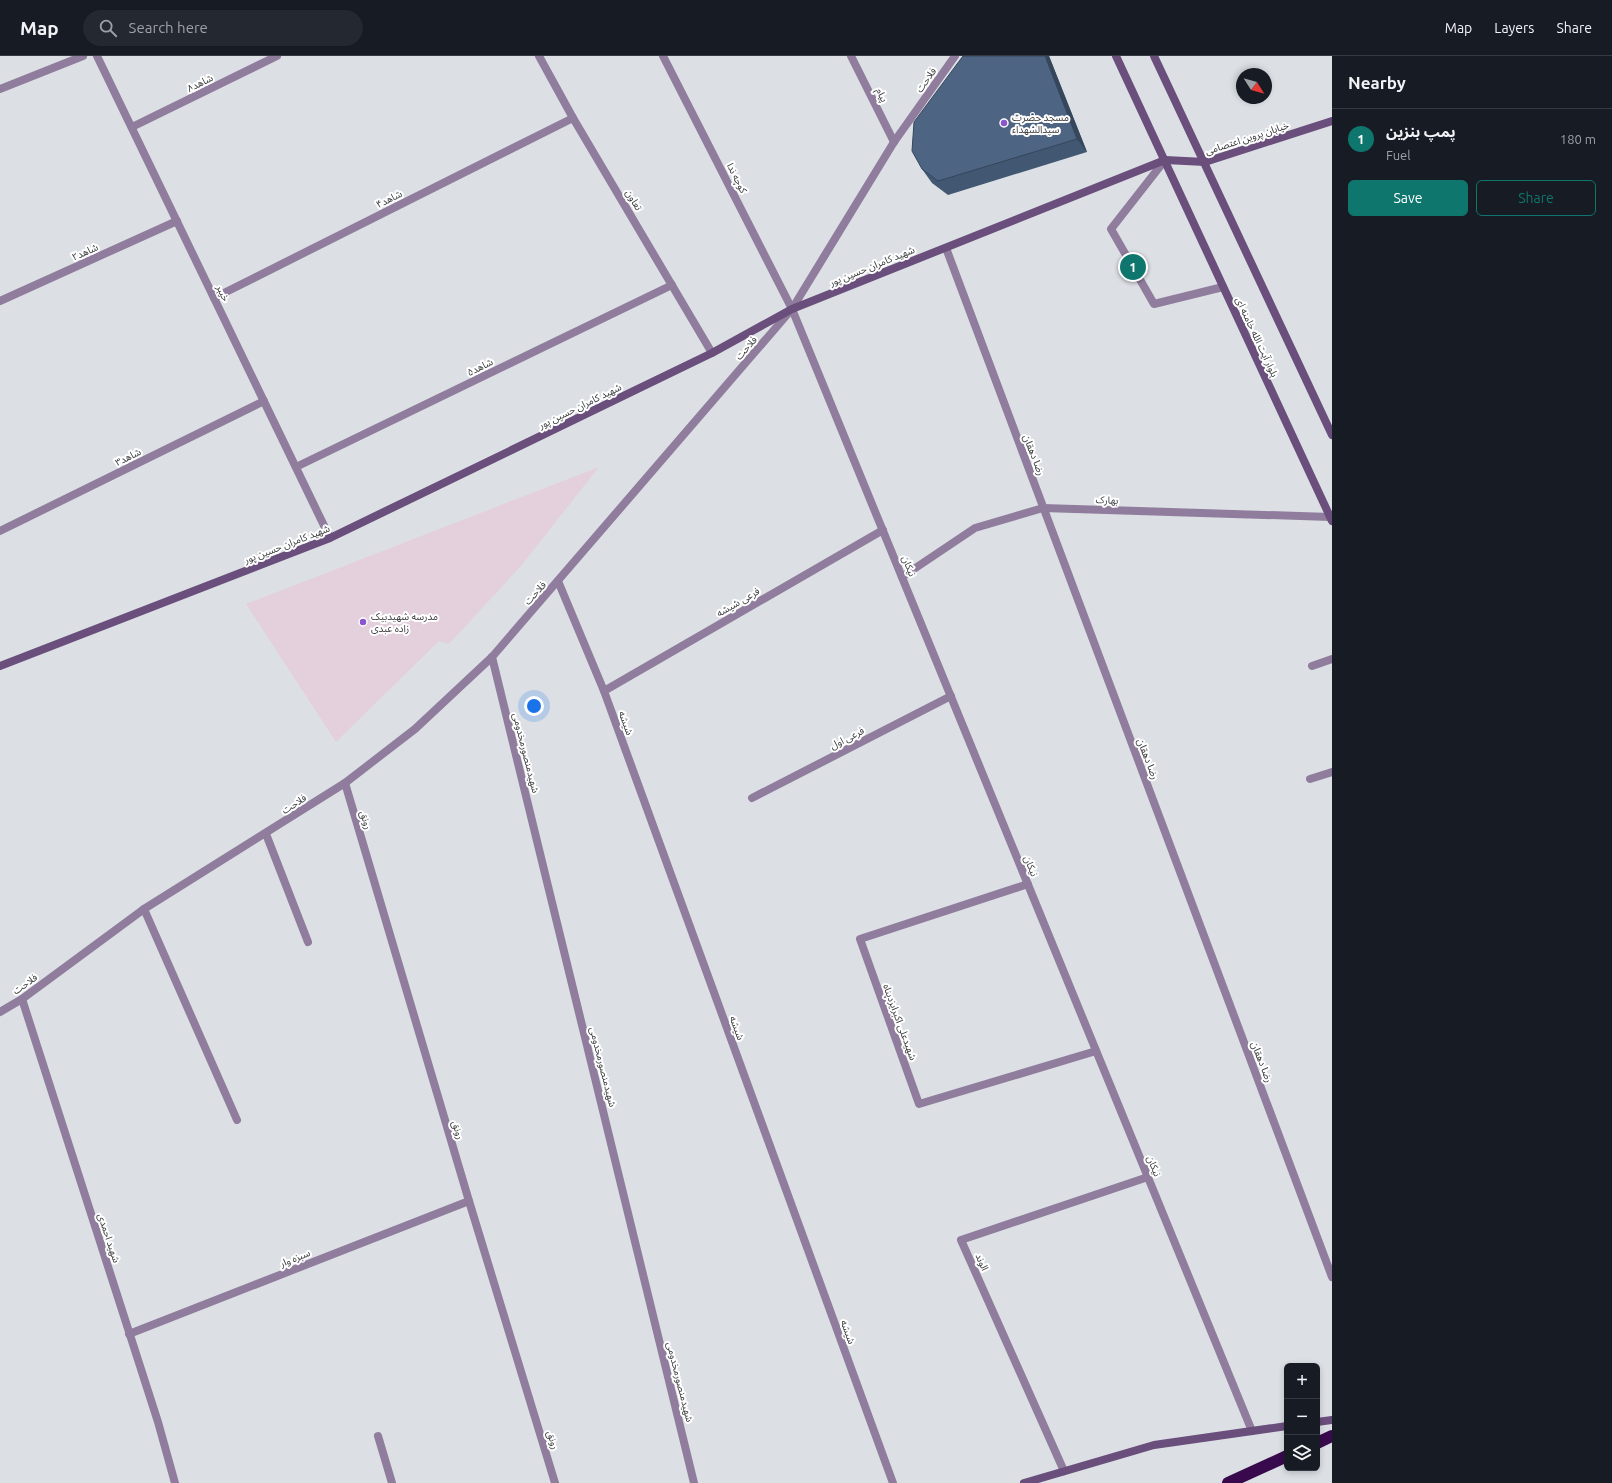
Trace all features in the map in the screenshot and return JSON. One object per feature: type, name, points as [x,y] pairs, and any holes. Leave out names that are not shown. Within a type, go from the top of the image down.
[{"type":"highway","points":[[1320,1442],[1332,1436]]},
{"type":"highway","points":[[1228,1483],[1284,1457]]},
{"type":"street","points":[[0,89],[83,56]]},
{"type":"street","name":"خیبر","points":[[97,56],[330,538]]},
{"type":"street","name":"شاهد۸","points":[[132,127],[278,56]]},
{"type":"street","name":"تعاون","points":[[539,56],[712,354]]},
{"type":"street","name":"کوچه ندا","points":[[663,56],[792,309]]},
{"type":"street","name":"پیام","points":[[851,56],[894,142]]},
{"type":"street","name":"فلاحت","points":[[0,1012],[22,999],[144,909],[266,834],[345,783],[415,729],[492,657],[792,309],[894,142],[955,56]]},
{"type":"street","name":"بلوار آیت الله خامنه ای","points":[[1116,56],[1166,160],[1223,287],[1331,518]]},
{"type":"street","points":[[1154,56],[1329,420],[1332,435]]},
{"type":"street","name":"شاهد۴","points":[[214,298],[574,118]]},
{"type":"street","name":"خیابان پروین اعتصامی","points":[[1166,160],[1205,162],[1332,121]]},
{"type":"street","points":[[1166,160],[1111,230],[1154,304],[1223,287]]},
{"type":"street","name":"شهید کامران حسین پور","points":[[0,666],[330,538],[712,354],[792,309],[1166,160]]},
{"type":"street","name":"شاهد۲","points":[[0,301],[177,221]]},
{"type":"street","name":"رضا دهقان","points":[[946,248],[1332,1277]]},
{"type":"street","name":"شاهد۵","points":[[296,467],[672,285]]},
{"type":"street","name":"نیکان","points":[[792,309],[1252,1431]]},
{"type":"street","name":"شاهد۳","points":[[0,530],[264,401]]},
{"type":"street","name":"بهارک","points":[[902,577],[975,528],[1043,508],[1331,518]]},
{"type":"street","name":"فرعی شیشه","points":[[604,691],[883,530]]},
{"type":"street","name":"شیشه","points":[[558,581],[604,691],[893,1483]]},
{"type":"street","name":"شهیدمنصورمخدومی","points":[[492,657],[694,1483]]},
{"type":"street","points":[[1312,666],[1332,659]]},
{"type":"street","name":"فرعی اول","points":[[752,798],[951,696]]},
{"type":"street","points":[[1310,779],[1332,772]]},
{"type":"street","name":"رونق","points":[[345,783],[555,1483]]},
{"type":"street","points":[[266,834],[308,942]]},
{"type":"street","name":"شهیدعلی اکبرایزدپناه","points":[[1028,884],[860,939],[919,1104],[1096,1051]]},
{"type":"street","points":[[144,909],[237,1120]]},
{"type":"street","name":"شهید احمدی","points":[[22,999],[158,1422],[175,1483]]},
{"type":"street","name":"الوند","points":[[1064,1471],[961,1240],[1148,1177]]},
{"type":"street","name":"سبزه وار","points":[[129,1334],[469,1200]]},
{"type":"street","points":[[1320,1422],[1332,1420]]},
{"type":"street","points":[[1024,1483],[1154,1445],[1284,1426]]},
{"type":"street","points":[[378,1436],[392,1483]]},
{"type":"shaded area","name":"مدرسه شهیدبیک زاده عبدی","points":[[599,467],[521,566],[449,644],[439,641],[336,742],[246,604]]},
{"type":"building","name":"مسجد حضرت سیدالشهداء","points":[[963,56],[1045,56],[1077,139],[938,181],[922,169],[912,151],[914,122]]},
{"type":"place","name":"مسجد حضرت سیدالشهداء","points":[[1004,123]]},
{"type":"place","name":"پمپ بنزین","points":[[1133,267]]},
{"type":"place","name":"مدرسه شهیدبیک زاده عبدی","points":[[363,622]]}]
